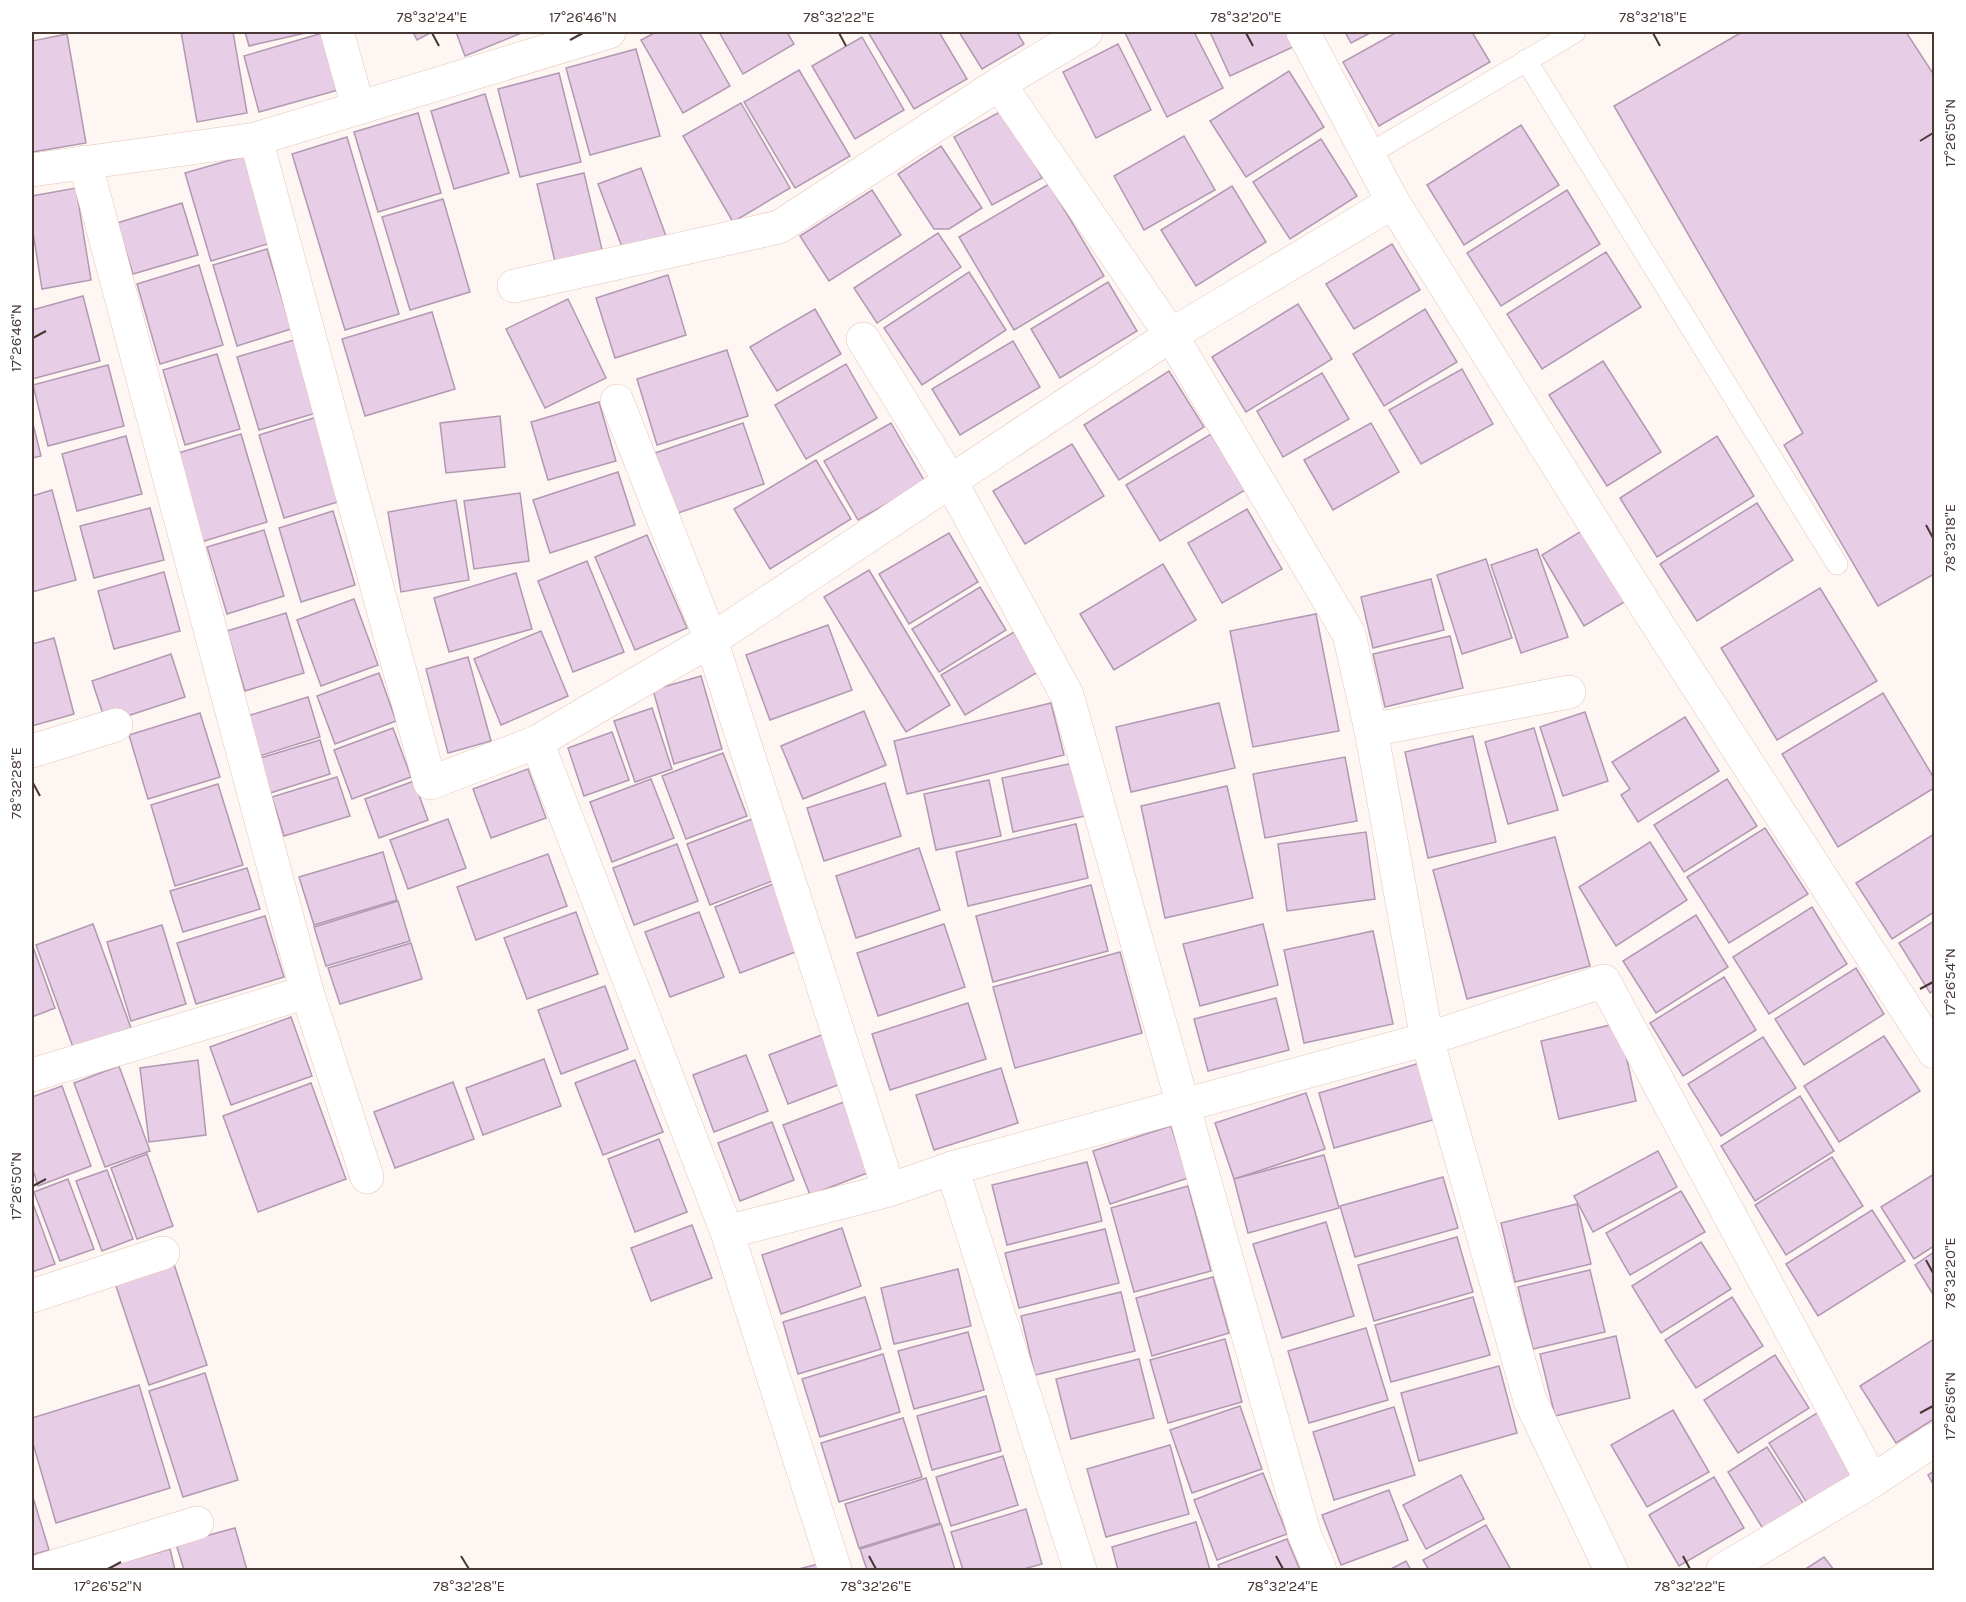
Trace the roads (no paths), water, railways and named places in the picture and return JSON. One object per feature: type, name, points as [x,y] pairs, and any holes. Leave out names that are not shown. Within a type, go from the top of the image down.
[{"type":"street","points":[[337,32],[358,107]]},
{"type":"street","points":[[32,170],[256,139],[609,32]]},
{"type":"street","points":[[514,286],[779,227],[999,84],[1086,32]]},
{"type":"street","points":[[1303,32],[1393,202],[1649,611],[1935,1052]]},
{"type":"street","points":[[999,84],[1172,335],[1349,634],[1371,730],[1427,1039],[1530,1400],[1611,1570]]},
{"type":"street","points":[[256,139],[430,783],[537,742],[711,640],[1172,335],[1393,202]]},
{"type":"street","points":[[85,162],[307,992],[367,1177]]},
{"type":"street","points":[[862,339],[951,482],[1067,695],[1305,1536],[1320,1570]]},
{"type":"street","points":[[617,401],[711,640],[889,1190]]},
{"type":"street","points":[[1371,730],[1569,692]]},
{"type":"street","points":[[32,752],[116,725]]},
{"type":"street","points":[[537,742],[728,1232],[835,1570]]},
{"type":"street","points":[[728,1232],[889,1190],[952,1168],[1427,1039],[1604,981],[1872,1481]]},
{"type":"street","points":[[32,1075],[307,992]]},
{"type":"street","points":[[952,1168],[1080,1570]]},
{"type":"street","points":[[32,1296],[163,1253]]},
{"type":"street","points":[[1724,1570],[1872,1481],[1935,1440]]},
{"type":"street","points":[[43,1570],[197,1523]]},
{"type":"lane","points":[[1369,154],[1575,32]]},
{"type":"lane","points":[[1526,60],[1837,564]]}]
